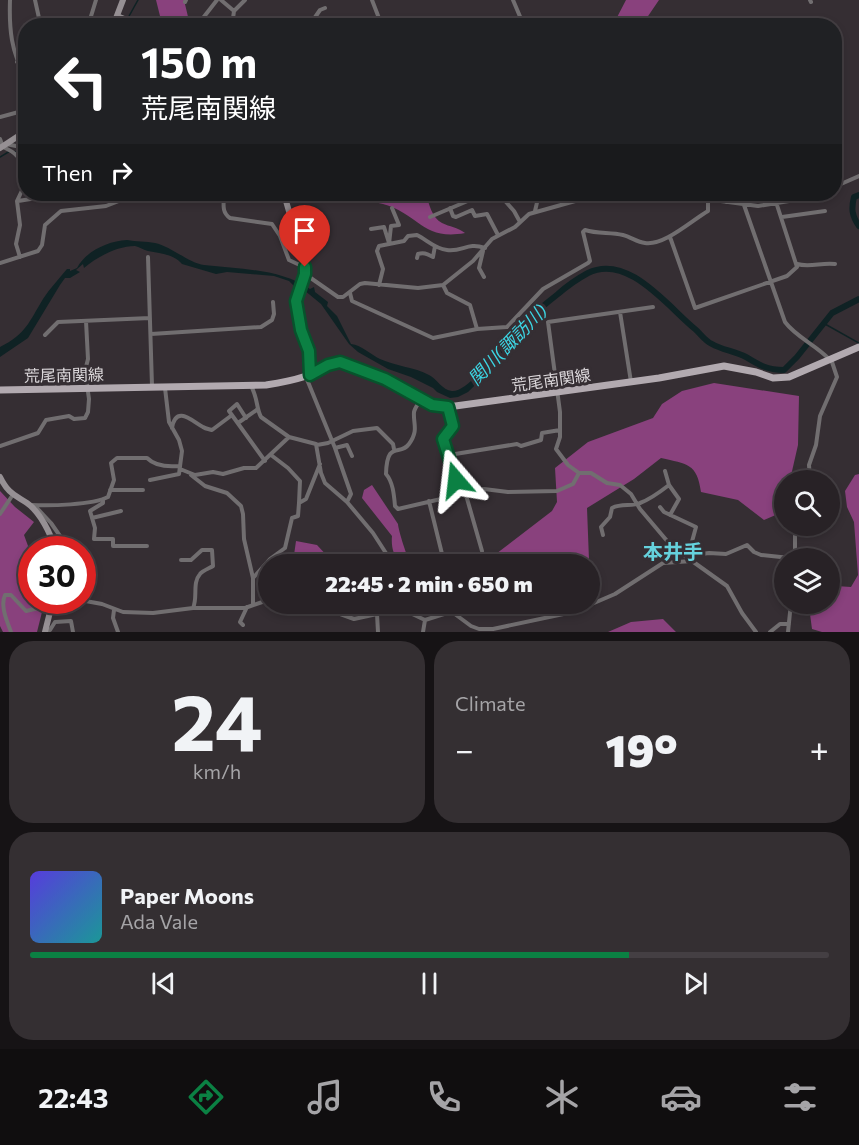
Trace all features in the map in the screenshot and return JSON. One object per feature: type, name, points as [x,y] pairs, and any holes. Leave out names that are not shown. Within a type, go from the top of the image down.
[{"type":"main road","name":"荒尾南関線","points":[[0,390],[277,383],[308,375],[340,362],[385,379],[432,405],[448,407],[631,382],[723,366],[779,378],[789,377],[859,347]]},
{"type":"street","points":[[10,0],[10,32],[17,63]]},
{"type":"street","points":[[35,0],[39,18]]},
{"type":"street","points":[[90,18],[96,0]]},
{"type":"street","points":[[122,18],[117,16],[123,0]]},
{"type":"street","points":[[203,18],[217,0]]},
{"type":"street","points":[[221,0],[234,11]]},
{"type":"street","points":[[233,18],[234,11],[246,0]]},
{"type":"street","points":[[372,0],[379,18]]},
{"type":"street","points":[[513,0],[521,18]]},
{"type":"street","points":[[315,18],[320,10],[325,8]]},
{"type":"street","points":[[0,117],[18,112]]},
{"type":"street","points":[[3,146],[18,136]]},
{"type":"street","points":[[0,139],[3,146],[18,156]]},
{"type":"street","points":[[3,146],[18,147]]},
{"type":"street","points":[[842,184],[859,176]]},
{"type":"street","points":[[17,201],[20,225],[16,244],[20,257]]},
{"type":"street","points":[[0,263],[40,249],[45,225],[61,211],[111,205],[120,201]]},
{"type":"street","points":[[223,201],[223,207],[230,219],[272,224],[280,236],[289,260],[338,297],[350,293],[360,284],[418,288],[443,285],[498,235],[514,227],[529,214],[571,201]]},
{"type":"street","points":[[286,201],[304,273],[296,295],[300,324],[309,351],[308,375],[351,494],[347,502]]},
{"type":"street","points":[[430,217],[468,201]]},
{"type":"street","points":[[505,201],[520,222]]},
{"type":"street","points":[[535,212],[537,201]]},
{"type":"street","points":[[350,293],[352,301],[433,338],[477,329],[507,327],[543,289],[590,261],[583,232],[585,230],[594,233],[623,235],[654,243],[670,237],[708,211],[708,201]]},
{"type":"street","points":[[717,201],[758,206],[789,201]]},
{"type":"street","points":[[670,237],[695,308],[787,276],[793,271],[797,264],[776,202]]},
{"type":"street","points":[[744,205],[785,322],[790,329],[820,349],[830,359],[837,377],[820,416],[809,470]]},
{"type":"street","points":[[389,244],[392,226],[399,225],[392,208]]},
{"type":"street","points":[[450,208],[453,216],[456,217],[472,210],[475,216],[487,214],[498,235]]},
{"type":"street","points":[[782,217],[825,211]]},
{"type":"street","points":[[371,229],[384,227],[389,244]]},
{"type":"street","points":[[379,285],[382,269],[377,248],[404,241],[408,236],[417,235],[435,246],[450,251],[472,244],[484,249]]},
{"type":"street","points":[[417,258],[418,254],[422,253],[433,257],[435,246]]},
{"type":"street","points":[[484,249],[479,268],[484,278]]},
{"type":"street","points":[[148,257],[152,387]]},
{"type":"street","points":[[797,264],[804,266],[826,262],[835,264]]},
{"type":"street","points":[[443,285],[447,293],[470,305],[477,329]]},
{"type":"street","points":[[151,334],[261,327],[272,320],[273,302]]},
{"type":"street","points":[[653,308],[548,322],[560,412],[560,430],[556,448],[568,465],[579,473],[591,473],[607,483],[620,485],[631,494],[668,542],[728,586],[741,613],[756,632]]},
{"type":"street","points":[[620,312],[631,382]]},
{"type":"street","points":[[45,335],[58,322],[150,318]]},
{"type":"street","points":[[0,446],[38,433],[46,420],[60,416],[69,416],[74,419],[85,418],[88,412],[85,371],[88,358],[86,321]]},
{"type":"street","points":[[251,385],[257,396],[261,417],[289,437],[316,445],[326,483],[347,502],[388,554]]},
{"type":"street","points":[[150,480],[179,474],[183,457],[179,440],[172,429],[165,387]]},
{"type":"street","points":[[421,399],[414,413],[416,427],[409,444],[407,447],[394,449],[388,456],[386,474],[389,477],[395,506],[398,508],[458,494],[466,495],[484,489],[508,492],[557,491],[573,484],[579,473]]},
{"type":"street","points":[[246,417],[237,404],[230,408],[232,415],[265,461]]},
{"type":"street","points":[[448,407],[453,426],[443,439],[458,494]]},
{"type":"street","points":[[238,423],[258,409]]},
{"type":"street","points":[[172,429],[174,421],[181,416],[186,416],[202,427],[212,430],[232,415]]},
{"type":"street","points":[[316,445],[353,431],[377,428],[393,444],[394,449]]},
{"type":"street","points":[[448,455],[517,444],[521,446],[541,440],[542,433],[560,430]]},
{"type":"street","points":[[191,475],[213,472],[223,474],[260,466],[289,437]]},
{"type":"street","points":[[335,448],[347,445],[352,456]]},
{"type":"street","points":[[253,578],[270,559],[285,548],[292,518],[298,516],[300,481],[271,455]]},
{"type":"street","points":[[32,505],[91,503],[103,500],[108,497],[114,480],[111,463],[117,458],[147,458],[152,462],[179,468],[205,486],[227,493],[233,501],[240,504],[243,514],[244,539],[253,578],[253,604]]},
{"type":"street","points":[[299,503],[306,499],[320,464]]},
{"type":"street","points":[[665,471],[669,485],[679,499],[670,515]]},
{"type":"street","points":[[0,477],[12,496],[32,505],[51,523],[60,536]]},
{"type":"street","points":[[603,536],[601,528],[610,517],[612,508],[624,504],[637,504],[653,497],[669,485]]},
{"type":"street","points":[[110,490],[143,490]]},
{"type":"street","points":[[466,495],[482,551]]},
{"type":"street","points":[[0,514],[12,496]]},
{"type":"street","points":[[103,500],[103,503],[90,511],[94,539],[113,539],[113,546],[147,546]]},
{"type":"street","points":[[429,501],[442,554]]},
{"type":"street","points":[[32,505],[49,536]]},
{"type":"street","points":[[660,507],[664,512],[696,527],[686,556]]},
{"type":"street","points":[[92,518],[121,511]]},
{"type":"street","points":[[686,556],[709,552],[732,553],[747,545],[761,555],[774,556]]},
{"type":"street","points":[[181,560],[191,560],[202,550],[212,550],[213,566],[200,574],[195,585],[196,602],[193,608]]},
{"type":"street","points":[[456,614],[479,631],[493,630],[573,612],[615,594],[663,563],[692,561]]},
{"type":"street","points":[[11,632],[3,601],[6,595],[11,595],[18,602]]},
{"type":"street","points":[[96,603],[114,610],[153,614],[193,608],[247,607],[258,603]]},
{"type":"street","points":[[243,625],[240,622],[247,607]]},
{"type":"street","points":[[114,610],[113,618],[118,632]]},
{"type":"street","points":[[46,631],[50,614]]},
{"type":"street","points":[[340,614],[354,619],[377,614],[378,632]]},
{"type":"street","points":[[411,614],[425,620],[444,614]]},
{"type":"street","points":[[788,632],[790,614]]},
{"type":"street","points":[[46,631],[50,630],[55,622],[68,620],[71,621],[73,632]]},
{"type":"street","points":[[423,632],[425,620]]},
{"type":"street","points":[[770,632],[780,624],[789,624]]},
{"type":"shaded area","points":[[156,0],[184,0],[188,18],[160,18]]},
{"type":"shaded area","points":[[626,0],[659,0],[647,18],[617,18]]},
{"type":"shaded area","points":[[369,201],[428,201],[431,210],[439,221],[465,233],[451,234],[430,230],[395,208]]},
{"type":"shaded area","points":[[714,383],[799,396],[798,445],[792,470],[774,470],[774,516],[764,520],[738,500],[701,492],[697,475],[689,466],[661,458],[634,479],[587,508],[589,554],[496,554],[552,511],[557,502],[555,468],[588,442],[653,418],[662,404],[682,391]]},
{"type":"shaded area","points":[[859,474],[859,632],[822,632],[812,629],[810,614],[840,614],[840,586],[851,587],[858,575],[854,522],[847,507],[845,491],[855,475]]},
{"type":"shaded area","points":[[372,485],[398,524],[407,554],[395,554],[392,536],[362,498],[364,490]]},
{"type":"shaded area","points":[[0,491],[34,522],[24,536],[18,536],[18,614],[42,614],[37,632],[3,632],[0,626]]},
{"type":"shaded area","points":[[296,541],[317,545],[325,554],[294,554]]},
{"type":"shaded area","points":[[663,619],[676,632],[608,632],[631,622]]},
{"type":"water","points":[[127,240],[161,245],[198,264],[273,274],[299,282],[310,289],[314,287],[315,292],[328,302],[327,306],[337,316],[351,344],[386,361],[429,375],[448,390],[458,390],[471,381],[498,348],[503,352],[495,366],[468,392],[450,398],[358,352],[349,344],[321,304],[289,281],[274,276],[227,272],[216,274],[182,264],[167,255],[135,246],[108,253],[84,268],[83,264],[76,270],[80,272],[70,278],[65,278],[28,338],[0,357],[0,347],[16,337],[26,327],[46,295],[67,269],[70,271],[77,268],[98,248],[112,242]]},
{"type":"waterway","points":[[128,18],[138,0]]},
{"type":"waterway","points":[[0,157],[10,151]]},
{"type":"waterway","name":"関川(諏訪川)","points":[[859,195],[854,197],[852,209],[859,226]]},
{"type":"waterway","name":"関川(諏訪川)","points":[[497,355],[525,322],[561,291],[588,273],[603,269],[618,270],[646,285],[709,343],[778,370],[784,370],[797,357],[832,313],[859,299]]},
{"type":"waterway","points":[[825,324],[859,343]]},
{"type":"district","name":"本井手","points":[[673,552]]},
{"type":"route","points":[[305,267],[296,301],[301,330],[309,351],[310,375],[328,365],[340,362],[385,379],[432,405],[448,407],[453,426],[443,439],[456,480]]}]
